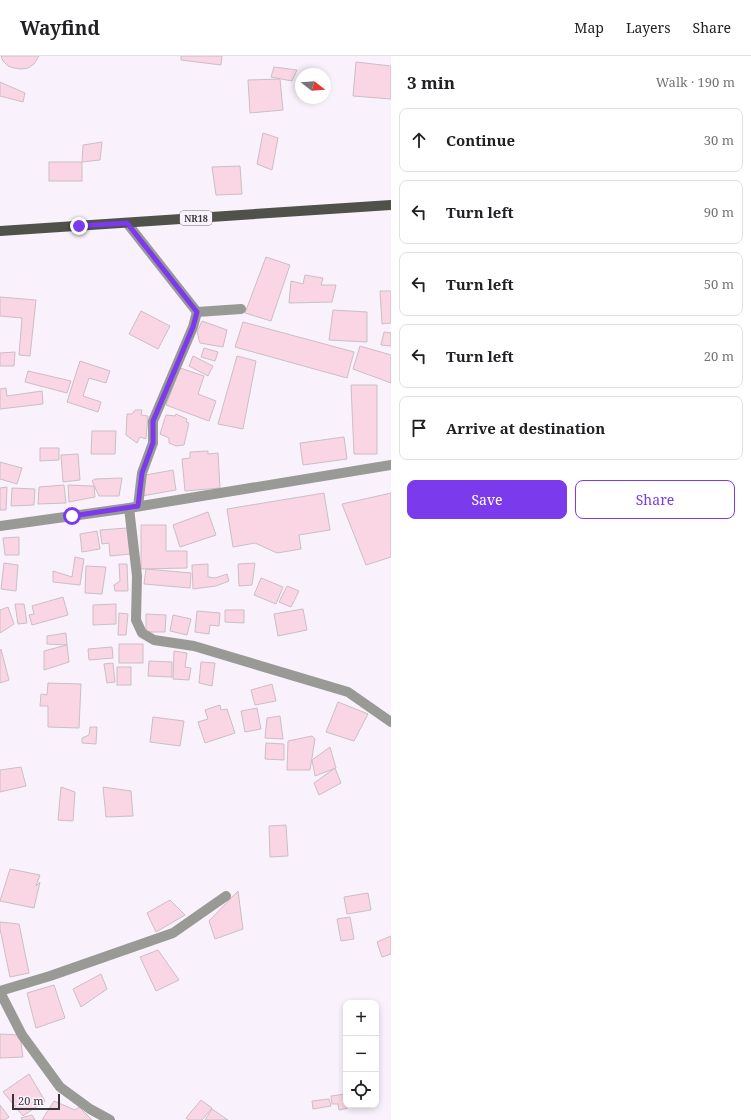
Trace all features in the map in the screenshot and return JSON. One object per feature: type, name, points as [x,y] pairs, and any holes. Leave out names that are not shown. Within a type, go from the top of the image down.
[{"type":"main road","name":"NR18","points":[[0,231],[391,205]]},
{"type":"street","points":[[127,223],[197,312]]},
{"type":"street","points":[[197,312],[241,309]]},
{"type":"street","points":[[197,312],[193,327],[153,421],[153,443],[142,473],[134,507],[137,576],[136,620],[142,633],[154,640],[194,646],[348,692],[391,722]]},
{"type":"street","points":[[0,526],[134,507],[391,465]]},
{"type":"street","points":[[110,1120],[90,1109],[60,1087],[22,1035],[0,992],[173,933],[226,896]]},
{"type":"building","points":[[1,56],[39,56],[34,64],[28,68],[21,69],[8,66],[3,61]]},
{"type":"building","points":[[181,56],[222,56],[221,65],[181,60]]},
{"type":"building","points":[[356,62],[391,66],[391,99],[353,96]]},
{"type":"building","points":[[274,67],[295,70],[292,81],[271,77]]},
{"type":"building","points":[[280,79],[283,110],[250,113],[248,80]]},
{"type":"building","points":[[0,82],[25,93],[23,102],[0,96]]},
{"type":"building","points":[[263,133],[278,138],[272,170],[257,164]]},
{"type":"building","points":[[102,142],[100,160],[82,162],[83,145]]},
{"type":"building","points":[[49,162],[82,162],[82,181],[49,181]]},
{"type":"building","points":[[240,166],[242,194],[216,195],[212,167]]},
{"type":"building","points":[[266,257],[290,265],[271,321],[245,313]]},
{"type":"building","points":[[305,275],[323,278],[321,285],[336,285],[332,302],[289,303],[291,281],[303,284]]},
{"type":"building","points":[[380,291],[391,291],[391,323],[382,324]]},
{"type":"building","points":[[0,297],[36,300],[30,356],[19,355],[22,318],[0,316]]},
{"type":"building","points":[[333,310],[367,312],[367,342],[329,340]]},
{"type":"building","points":[[141,311],[170,326],[158,349],[129,334]]},
{"type":"building","points":[[202,321],[227,330],[223,347],[200,343],[197,332]]},
{"type":"building","points":[[243,322],[354,352],[347,378],[235,347]]},
{"type":"building","points":[[384,332],[391,333],[391,346],[381,345]]},
{"type":"building","points":[[360,346],[391,355],[391,383],[353,369]]},
{"type":"building","points":[[204,348],[218,352],[215,361],[201,357]]},
{"type":"building","points":[[15,352],[14,366],[0,366],[0,353]]},
{"type":"building","points":[[193,356],[213,366],[208,376],[189,366]]},
{"type":"building","points":[[237,356],[256,361],[243,429],[218,424]]},
{"type":"building","points":[[80,361],[110,371],[106,383],[89,378],[83,396],[101,402],[98,412],[67,402]]},
{"type":"building","points":[[180,368],[204,376],[198,394],[216,401],[209,421],[166,405]]},
{"type":"building","points":[[28,371],[71,381],[67,393],[25,382]]},
{"type":"building","points":[[351,385],[377,385],[377,454],[354,454]]},
{"type":"building","points":[[6,388],[7,396],[42,391],[43,404],[0,409],[0,389]]},
{"type":"building","points":[[135,410],[142,410],[141,415],[148,416],[146,439],[140,437],[137,443],[126,435],[127,414],[132,414]]},
{"type":"building","points":[[176,414],[187,419],[186,422],[189,423],[184,445],[176,446],[169,443],[169,438],[160,434],[166,415],[175,416]]},
{"type":"building","points":[[92,431],[116,431],[115,454],[91,454]]},
{"type":"building","points":[[344,437],[347,459],[303,465],[300,443]]},
{"type":"building","points":[[40,448],[59,448],[59,460],[40,461]]},
{"type":"building","points":[[208,451],[208,454],[218,453],[220,488],[185,491],[182,459],[190,458],[190,452]]},
{"type":"building","points":[[78,454],[80,480],[63,482],[61,455]]},
{"type":"building","points":[[0,462],[22,468],[17,484],[0,479]]},
{"type":"building","points":[[173,470],[176,490],[142,496],[146,475]]},
{"type":"building","points":[[122,478],[119,496],[99,496],[92,481],[95,479]]},
{"type":"building","points":[[64,485],[66,503],[38,504],[39,487]]},
{"type":"building","points":[[68,485],[94,486],[95,497],[69,502]]},
{"type":"building","points":[[7,487],[6,510],[0,510],[0,488]]},
{"type":"building","points":[[12,488],[35,489],[34,505],[11,506]]},
{"type":"building","points":[[324,493],[330,530],[299,535],[301,549],[277,553],[255,543],[233,547],[227,509]]},
{"type":"building","points":[[391,493],[391,557],[366,565],[342,504]]},
{"type":"building","points":[[208,512],[216,535],[180,547],[173,525]]},
{"type":"building","points":[[141,525],[166,525],[166,551],[187,551],[187,568],[141,569]]},
{"type":"building","points":[[127,528],[130,554],[110,556],[109,543],[102,544],[100,530]]},
{"type":"building","points":[[97,531],[100,549],[82,552],[80,534]]},
{"type":"building","points":[[19,537],[19,555],[5,555],[3,538]]},
{"type":"building","points":[[75,557],[84,559],[80,585],[53,582],[53,571],[72,577]]},
{"type":"building","points":[[4,563],[18,565],[16,591],[1,589]]},
{"type":"building","points":[[255,563],[252,585],[239,586],[238,564]]},
{"type":"building","points":[[119,564],[127,564],[128,591],[115,591],[114,585],[120,581]]},
{"type":"building","points":[[208,564],[208,577],[215,578],[227,574],[229,581],[216,586],[193,589],[192,565]]},
{"type":"building","points":[[86,566],[106,567],[102,594],[85,593]]},
{"type":"building","points":[[146,569],[191,573],[190,588],[144,584]]},
{"type":"building","points":[[261,578],[283,587],[276,604],[254,595]]},
{"type":"building","points":[[287,586],[299,591],[291,607],[279,602]]},
{"type":"building","points":[[63,597],[68,615],[32,625],[29,615],[34,614],[32,606]]},
{"type":"building","points":[[15,604],[24,604],[27,623],[18,624]]},
{"type":"building","points":[[116,604],[116,624],[93,625],[93,605]]},
{"type":"building","points":[[8,607],[14,624],[0,633],[0,610]]},
{"type":"building","points":[[303,609],[307,630],[278,636],[274,614]]},
{"type":"building","points":[[225,610],[244,610],[244,623],[225,622]]},
{"type":"building","points":[[197,611],[220,613],[219,626],[210,625],[209,634],[195,632]]},
{"type":"building","points":[[119,613],[128,614],[126,635],[118,635]]},
{"type":"building","points":[[146,614],[166,615],[165,632],[146,632]]},
{"type":"building","points":[[173,615],[191,619],[187,635],[170,631]]},
{"type":"building","points":[[66,633],[67,645],[47,644],[47,636]]},
{"type":"building","points":[[119,644],[143,644],[143,663],[119,663]]},
{"type":"building","points":[[67,645],[69,662],[44,670],[44,651]]},
{"type":"building","points":[[112,647],[113,658],[89,660],[88,649]]},
{"type":"building","points":[[1,649],[9,680],[0,683],[0,650]]},
{"type":"building","points":[[174,651],[187,653],[185,667],[191,668],[189,680],[173,679]]},
{"type":"building","points":[[149,661],[172,662],[172,677],[148,676]]},
{"type":"building","points":[[201,662],[215,663],[212,686],[199,683]]},
{"type":"building","points":[[113,663],[115,682],[107,683],[104,664]]},
{"type":"building","points":[[117,667],[131,667],[131,685],[117,685]]},
{"type":"building","points":[[48,683],[81,684],[79,728],[48,727],[48,706],[40,706],[41,694],[47,695]]},
{"type":"building","points":[[272,684],[276,701],[255,705],[251,690]]},
{"type":"building","points":[[338,702],[368,714],[354,741],[326,732]]},
{"type":"building","points":[[220,705],[221,710],[227,709],[235,733],[205,743],[198,722],[208,719],[205,710]]},
{"type":"building","points":[[257,708],[261,729],[245,732],[241,711]]},
{"type":"building","points":[[280,716],[283,739],[265,738],[267,718]]},
{"type":"building","points":[[153,717],[184,721],[180,746],[150,742]]},
{"type":"building","points":[[90,727],[97,727],[96,744],[82,743],[82,738],[89,735]]},
{"type":"building","points":[[312,736],[315,739],[310,770],[287,770],[288,741]]},
{"type":"building","points":[[266,743],[284,744],[284,760],[265,759]]},
{"type":"building","points":[[330,747],[336,768],[315,776],[312,760]]},
{"type":"building","points":[[21,767],[26,786],[0,792],[0,770]]},
{"type":"building","points":[[335,768],[341,783],[319,795],[314,783]]},
{"type":"building","points":[[61,787],[75,792],[73,821],[58,820]]},
{"type":"building","points":[[103,787],[131,791],[133,816],[106,817]]},
{"type":"building","points":[[286,825],[288,856],[270,857],[269,826]]},
{"type":"building","points":[[10,869],[40,875],[36,886],[40,882],[34,908],[0,901]]},
{"type":"building","points":[[238,891],[243,929],[215,939],[209,921]]},
{"type":"building","points":[[368,893],[371,910],[347,914],[344,897]]},
{"type":"building","points":[[170,900],[185,915],[156,932],[147,913]]},
{"type":"building","points":[[350,917],[354,939],[341,941],[337,919]]},
{"type":"building","points":[[0,922],[19,924],[29,973],[10,977],[0,929]]},
{"type":"building","points":[[391,936],[391,954],[382,957],[377,942]]},
{"type":"building","points":[[158,950],[179,980],[156,991],[140,957]]},
{"type":"building","points":[[101,974],[107,989],[81,1007],[73,989]]},
{"type":"building","points":[[54,985],[65,1018],[36,1028],[27,993]]},
{"type":"building","points":[[0,1034],[20,1035],[23,1057],[0,1058]]},
{"type":"building","points":[[29,1074],[45,1101],[23,1116],[3,1092]]},
{"type":"building","points":[[343,1094],[343,1108],[348,1108],[339,1110],[338,1104],[332,1104],[331,1096]]},
{"type":"building","points":[[329,1099],[331,1106],[313,1109],[312,1101]]},
{"type":"building","points":[[201,1100],[212,1108],[202,1120],[189,1120],[186,1118]]},
{"type":"building","points":[[54,1101],[75,1110],[79,1107],[92,1120],[42,1120]]},
{"type":"building","points":[[0,1105],[9,1117],[5,1120],[0,1120]]},
{"type":"building","points":[[212,1109],[228,1120],[205,1120]]},
{"type":"building","points":[[32,1115],[35,1120],[22,1120],[21,1118]]},
{"type":"route","points":[[72,516],[138,506],[142,473],[153,443],[153,421],[193,327],[197,312],[127,223],[79,226]]}]
